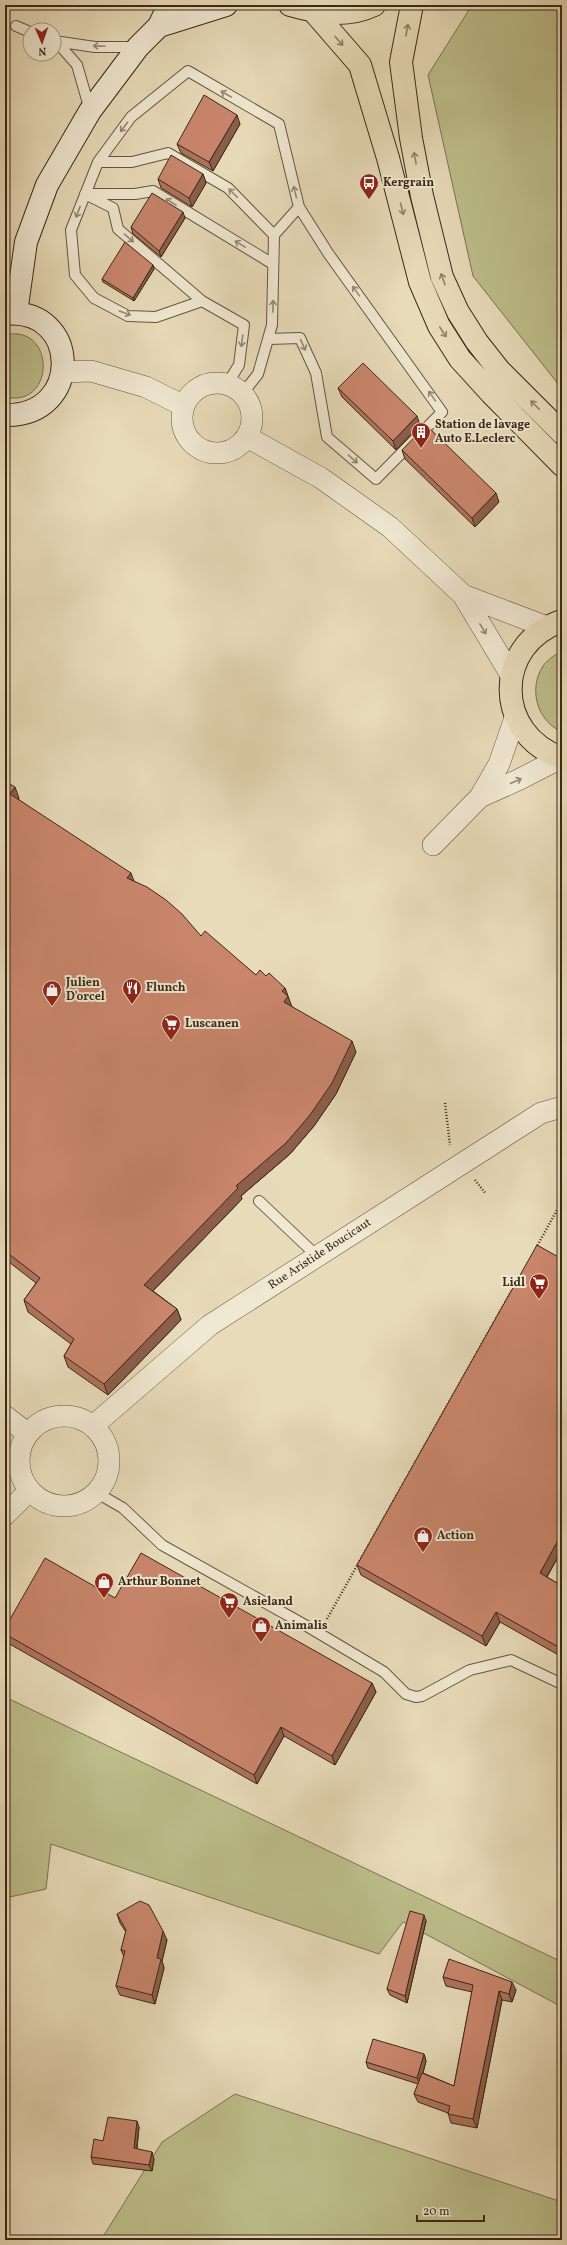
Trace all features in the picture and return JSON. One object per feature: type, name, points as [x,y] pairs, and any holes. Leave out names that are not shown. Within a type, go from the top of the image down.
[{"type":"main road","points":[[290,5],[314,12],[339,14],[363,10],[374,5]]},
{"type":"main road","points":[[412,5],[401,62],[411,138],[422,196],[442,277],[458,312],[477,342],[499,370],[562,433]]},
{"type":"main road","points":[[314,12],[360,65],[388,158],[420,282],[439,326],[460,359],[491,393],[562,465]]},
{"type":"main road","points":[[554,624],[530,640],[522,650],[511,675],[510,697],[515,718],[526,736],[542,750],[561,758]]},
{"type":"street","points":[[5,414],[19,415],[35,410],[48,401],[58,388],[63,372],[61,350],[58,339],[47,326],[33,316],[10,313],[26,242],[47,185],[90,111],[138,47],[159,26],[170,5]]},
{"type":"street","points":[[159,26],[226,5]]},
{"type":"street","points":[[63,372],[91,371],[146,388],[184,406]]},
{"type":"street","points":[[217,382],[235,389],[250,403],[252,426],[247,437],[240,445],[231,450],[210,452],[200,449],[192,443],[184,430],[182,415],[184,406],[189,396],[206,384],[217,382]]},
{"type":"street","points":[[247,437],[321,478],[390,527],[463,595],[511,675]]},
{"type":"street","points":[[463,595],[554,624]]},
{"type":"street","points":[[433,845],[480,797],[499,764],[515,718]]},
{"type":"street","points":[[480,797],[561,758]]},
{"type":"street","name":"Rue Aristide Boucicaut","points":[[94,1425],[210,1325],[542,1113],[562,1107]]},
{"type":"street","points":[[59,1414],[77,1418],[94,1425],[105,1440],[111,1458],[107,1477],[97,1493],[81,1503],[63,1506],[44,1502],[30,1490],[21,1477],[18,1462],[21,1446],[27,1433],[42,1421],[59,1414]]},
{"type":"street","points":[[5,1416],[27,1433]]},
{"type":"street","points":[[5,1515],[30,1490]]},
{"type":"lane","points":[[16,26],[22,29]]},
{"type":"lane","points":[[62,42],[95,47],[138,47]]},
{"type":"lane","points":[[62,49],[77,65],[90,111]]},
{"type":"lane","points":[[202,301],[156,317],[128,316],[94,298],[75,275],[71,230],[98,162],[131,117],[188,71],[279,124],[299,207],[328,253],[442,412],[376,480],[327,437],[316,373],[300,338],[269,339]]},
{"type":"lane","points":[[98,162],[132,162],[168,153],[228,188],[274,235]]},
{"type":"lane","points":[[85,194],[135,194],[153,191],[273,264]]},
{"type":"lane","points":[[85,194],[113,208],[118,229],[202,301],[244,325],[235,389]]},
{"type":"lane","points":[[235,389],[258,374],[272,326],[274,235],[299,207]]},
{"type":"lane","points":[[259,1201],[317,1256]]},
{"type":"lane","points":[[97,1493],[123,1508],[162,1545],[319,1633],[384,1672],[406,1694],[416,1697],[422,1696],[470,1670],[511,1660],[562,1684]]},
{"type":"path","points":[[445,1103],[451,1147]]},
{"type":"path","points":[[477,1183],[486,1194]]},
{"type":"path","points":[[535,1249],[562,1201]]},
{"type":"path","points":[[319,1633],[516,1283]]},
{"type":"green space","points":[[472,5],[562,5],[562,389],[473,276],[428,75]]},
{"type":"green space","points":[[5,335],[22,335],[34,341],[41,353],[43,366],[41,379],[34,391],[22,397],[5,397]]},
{"type":"green space","points":[[562,651],[562,732],[553,727],[541,712],[536,694],[536,684],[538,675],[543,666],[549,659]]},
{"type":"green space","points":[[5,1697],[562,1962],[562,2007],[403,1922],[379,1954],[51,1844],[46,1889],[5,1898]]},
{"type":"green space","points":[[235,2094],[562,2202],[562,2240],[101,2240],[162,2142]]},
{"type":"building","points":[[204,95],[237,115],[209,162],[177,144]]},
{"type":"building","points":[[171,155],[203,174],[189,198],[158,179]]},
{"type":"building","points":[[152,193],[183,212],[159,251],[131,227]]},
{"type":"building","points":[[125,242],[153,265],[133,298],[102,279]]},
{"type":"building","points":[[363,363],[417,416],[393,441],[338,388]]},
{"type":"building","points":[[426,425],[496,493],[472,518],[402,450]]},
{"type":"building","name":"Luscanen","points":[[5,781],[15,787],[10,794],[131,873],[127,878],[147,887],[166,900],[182,914],[201,936],[205,931],[256,975],[260,970],[266,976],[269,973],[285,988],[282,991],[288,996],[284,1002],[352,1041],[332,1083],[310,1115],[286,1143],[236,1186],[238,1188],[144,1285],[177,1309],[104,1384],[64,1356],[74,1339],[24,1300],[40,1278],[5,1251]]},
{"type":"building","points":[[537,1245],[562,1259],[562,1533],[540,1573],[562,1586],[562,1649],[496,1612],[482,1636],[357,1565]]},
{"type":"building","points":[[141,1553],[372,1683],[332,1756],[281,1727],[254,1775],[5,1634],[5,1628],[45,1558],[115,1598]]},
{"type":"building","points":[[140,1901],[149,1905],[163,1931],[157,1958],[161,1959],[152,1995],[116,1986],[125,1951],[121,1950],[126,1930],[117,1914]]},
{"type":"building","points":[[410,1911],[424,1915],[405,1996],[387,1989]]},
{"type":"building","points":[[449,1959],[512,1982],[509,1994],[499,1991],[473,2119],[448,2114],[450,2106],[414,2094],[422,2073],[454,2086],[473,1985],[443,1977]]},
{"type":"building","points":[[373,2039],[424,2054],[417,2078],[366,2062]]},
{"type":"building","points":[[108,2117],[137,2121],[134,2148],[152,2152],[149,2165],[91,2157],[94,2139],[103,2141]]},
{"type":"place","name":"Kergrain","points":[[369,200]]},
{"type":"place","name":"Station de lavage Auto E.Leclerc","points":[[421,449]]},
{"type":"place","name":"Flunch","points":[[132,1005]]},
{"type":"place","name":"Julien D'orcel","points":[[52,1007]]},
{"type":"place","name":"Luscanen","points":[[171,1041]]},
{"type":"place","name":"Lidl","points":[[539,1300]]},
{"type":"place","name":"Action","points":[[423,1553]]},
{"type":"place","name":"Arthur Bonnet","points":[[104,1599]]},
{"type":"place","name":"Asieland","points":[[229,1619]]},
{"type":"place","name":"Animalis","points":[[261,1643]]}]
